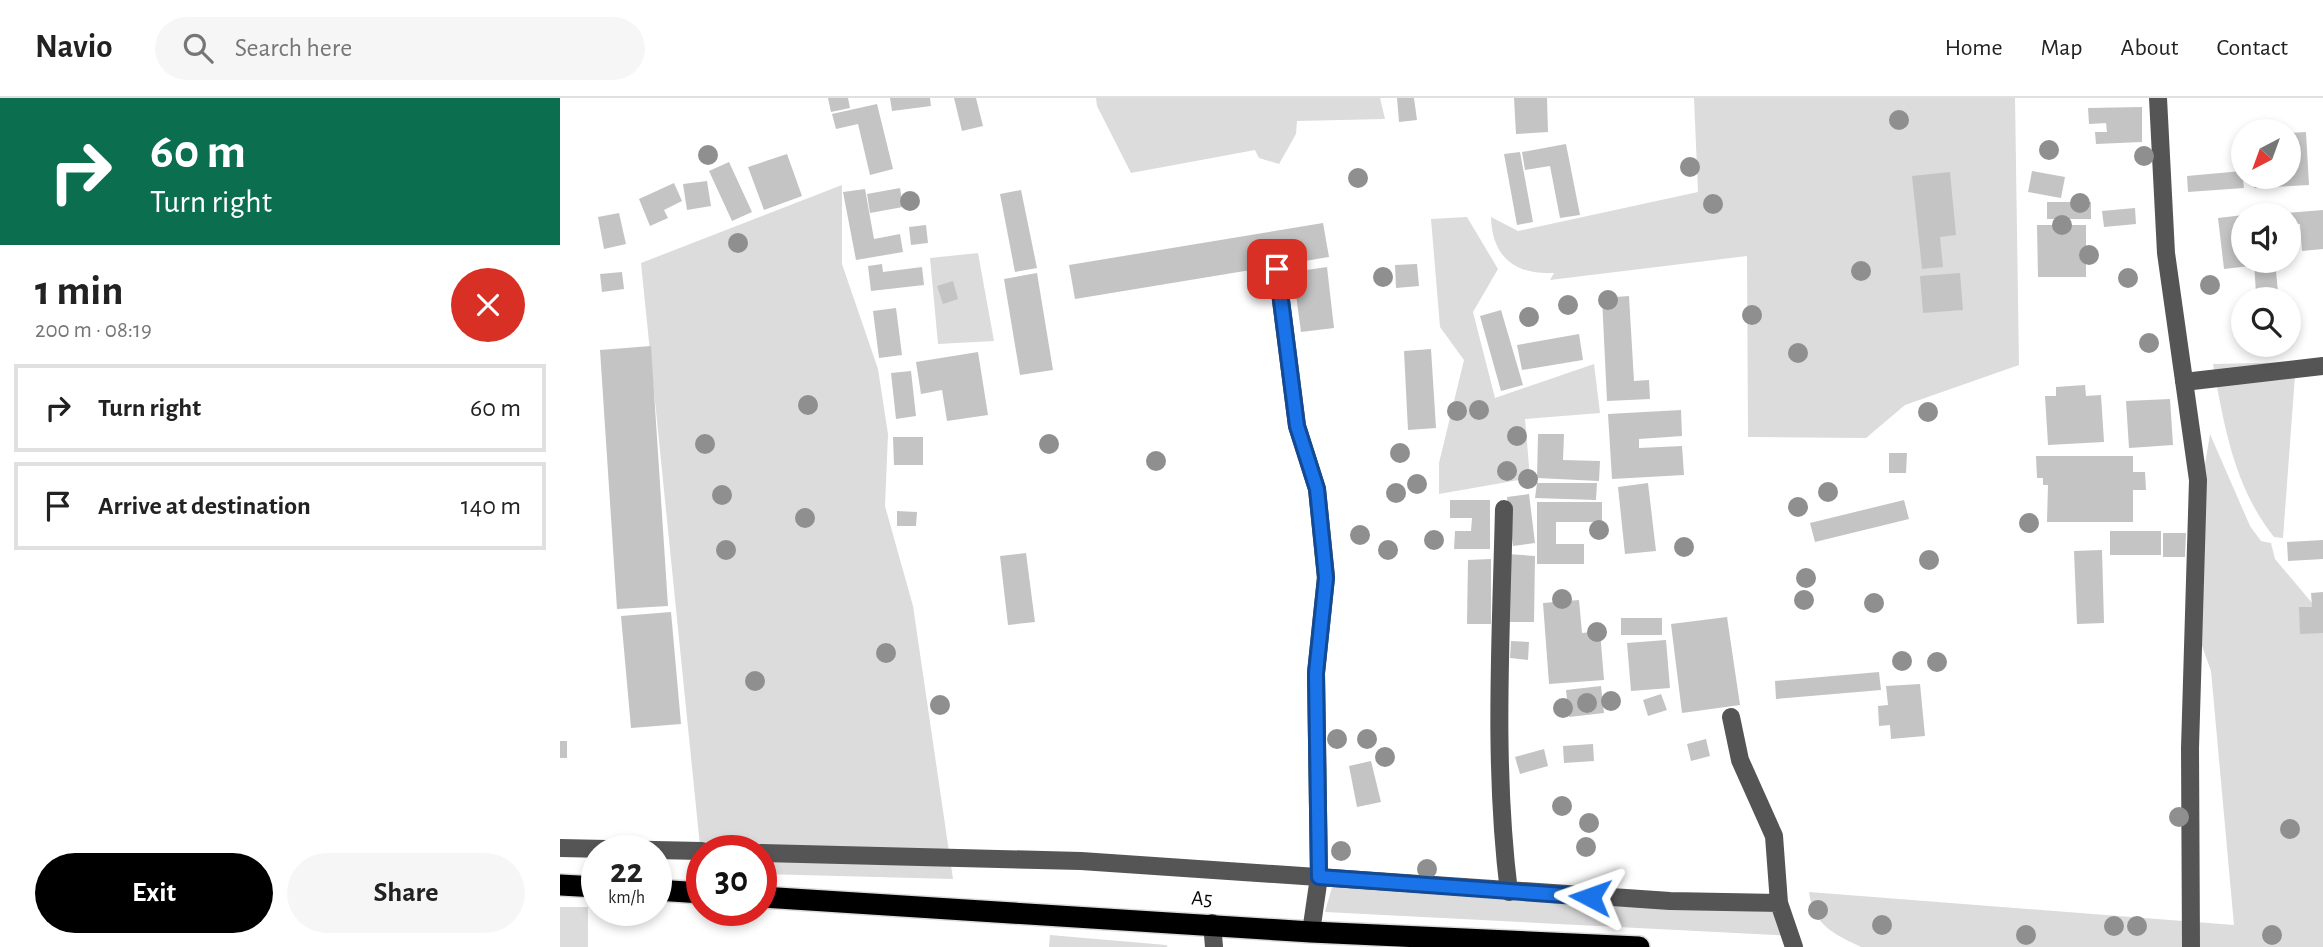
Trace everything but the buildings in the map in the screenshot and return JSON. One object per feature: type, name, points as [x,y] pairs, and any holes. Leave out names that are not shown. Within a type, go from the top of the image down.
[{"type":"highway","points":[[560,885],[581,886]]},
{"type":"highway","name":"A5","points":[[777,898],[1212,923],[1311,932],[1639,947]]},
{"type":"street","points":[[2158,98],[2166,253],[2198,480],[2190,748],[2191,947]]},
{"type":"street","points":[[1277,269],[1297,426],[1317,489],[1326,578],[1316,673],[1319,877],[1311,932]]},
{"type":"street","points":[[2184,382],[2323,366]]},
{"type":"street","points":[[1504,509],[1499,752],[1502,826],[1509,892]]},
{"type":"street","points":[[1731,717],[1740,760],[1774,836],[1779,903],[1794,947]]},
{"type":"street","points":[[560,848],[686,851]]},
{"type":"street","points":[[777,853],[1081,861],[1509,892],[1670,901],[1779,903]]},
{"type":"street","points":[[1212,923],[1214,947]]},
{"type":"shaded area","points":[[1096,98],[1380,98],[1385,119],[1297,121],[1296,134],[1279,164],[1259,158],[1255,150],[1131,173],[1097,106]]},
{"type":"shaded area","points":[[1694,98],[2015,98],[2019,365],[1905,405],[1866,438],[1748,437],[1747,256],[1550,280],[1554,273],[1540,273],[1517,267],[1501,253],[1492,231],[1491,217],[1518,231],[1698,192]]},
{"type":"shaded area","points":[[842,185],[842,264],[878,369],[888,434],[885,506],[913,606],[953,879],[777,874],[777,835],[699,835],[641,263]]},
{"type":"shaded area","points":[[1467,217],[1498,269],[1473,312],[1495,398],[1594,364],[1600,413],[1525,419],[1530,478],[1439,494],[1439,463],[1464,360],[1440,327],[1431,219]]},
{"type":"shaded area","points":[[978,253],[994,341],[938,344],[930,258]]},
{"type":"shaded area","points":[[2296,362],[2283,538],[2274,537],[2260,518],[2240,476],[2227,432],[2213,364]]},
{"type":"shaded area","points":[[2210,434],[2250,526],[2261,541],[2271,543],[2275,559],[2323,616],[2323,947],[1861,947],[1826,927],[1815,913],[1809,892],[2234,925],[2211,671],[2192,618],[2196,519]]},
{"type":"shaded area","points":[[1332,887],[1788,913],[1793,936],[1325,912]]},
{"type":"shaded area","points":[[560,907],[581,907],[581,926],[588,926],[588,947],[560,947]]},
{"type":"shaded area","points":[[1050,935],[1166,945],[1168,947],[1049,947]]},
{"type":"route","points":[[1277,269],[1297,426],[1317,489],[1326,578],[1316,673],[1319,877],[1590,897]]}]
